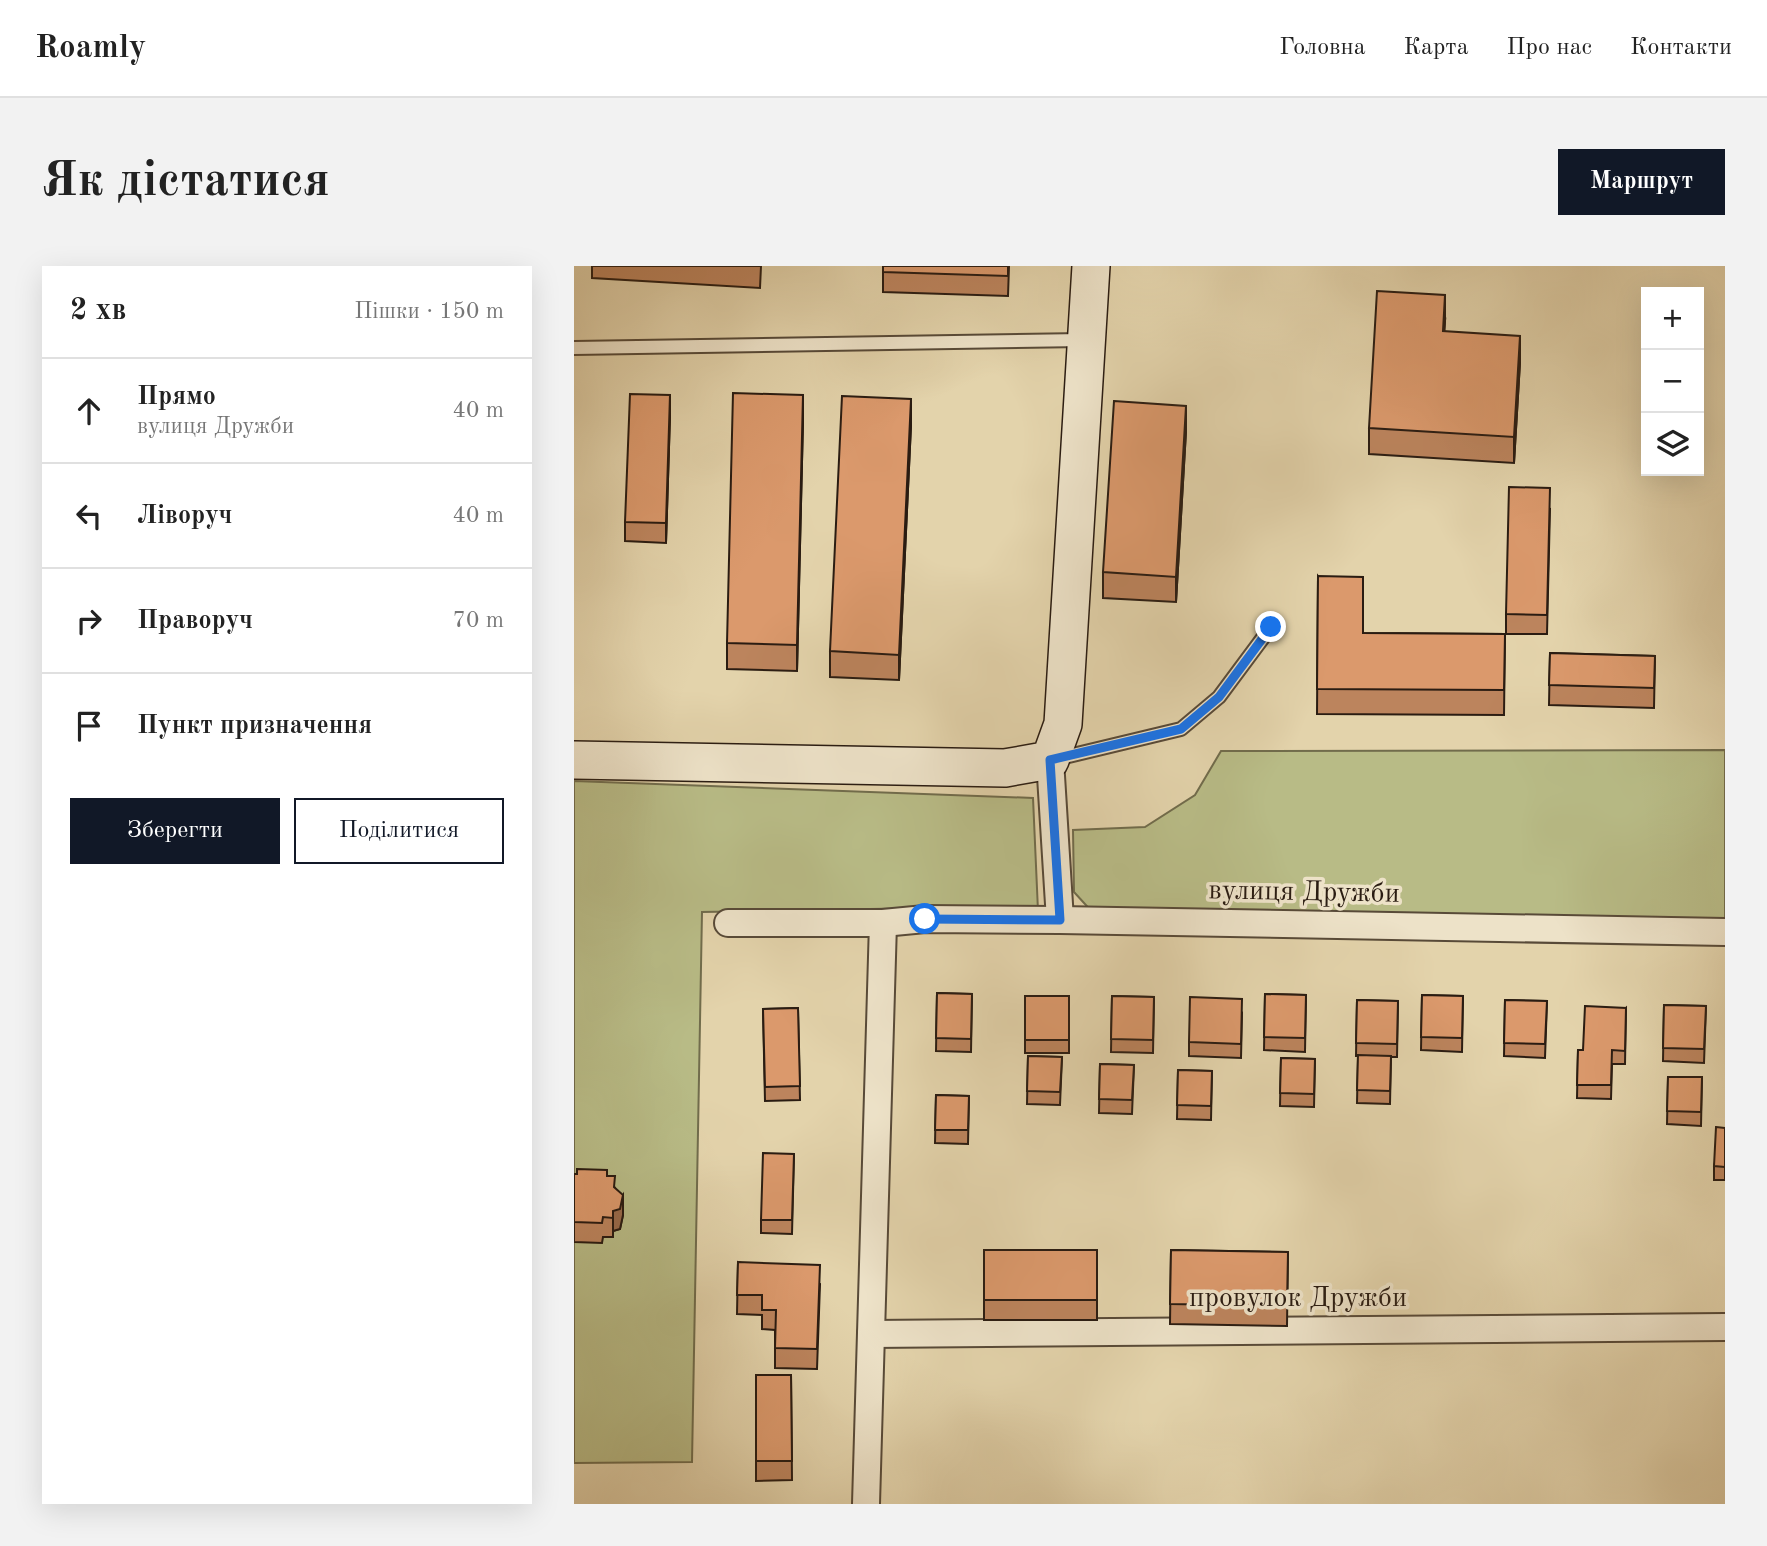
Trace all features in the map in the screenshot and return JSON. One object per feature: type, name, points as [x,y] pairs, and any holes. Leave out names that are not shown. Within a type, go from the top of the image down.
[{"type":"street","points":[[1060,920],[1050,760],[1063,724],[1091,266]]},
{"type":"street","points":[[574,760],[1005,768],[1050,760]]},
{"type":"street","name":"вулиця Дружби","points":[[728,923],[883,923],[925,919],[1060,920],[1725,932]]},
{"type":"street","points":[[866,1504],[883,923]]},
{"type":"street","name":"провулок Дружби","points":[[871,1334],[1725,1327]]},
{"type":"lane","points":[[574,348],[1087,340]]},
{"type":"lane","points":[[1050,760],[1181,729],[1219,697],[1271,627]]},
{"type":"green space","points":[[1725,750],[1725,928],[1095,915],[1074,892],[1073,830],[1145,827],[1195,795],[1221,751]]},
{"type":"green space","points":[[574,781],[1033,798],[1038,911],[925,908],[702,912],[692,1462],[574,1463]]},
{"type":"building","points":[[883,266],[1008,266],[1008,276],[883,272]]},
{"type":"building","points":[[1377,291],[1445,295],[1443,331],[1520,336],[1514,437],[1369,428]]},
{"type":"building","points":[[733,393],[803,395],[797,645],[727,643]]},
{"type":"building","points":[[630,394],[670,395],[666,523],[625,522]]},
{"type":"building","points":[[842,396],[911,399],[899,655],[830,651]]},
{"type":"building","points":[[1114,401],[1186,406],[1176,577],[1103,572]]},
{"type":"building","points":[[1509,487],[1550,488],[1547,615],[1506,614]]},
{"type":"building","points":[[1318,576],[1363,577],[1363,633],[1505,634],[1504,690],[1317,689]]},
{"type":"building","points":[[1550,653],[1655,656],[1654,688],[1549,685]]},
{"type":"building","points":[[937,993],[972,994],[971,1039],[936,1038]]},
{"type":"building","points":[[1265,994],[1306,995],[1305,1038],[1264,1037]]},
{"type":"building","points":[[1422,995],[1463,996],[1462,1038],[1421,1037]]},
{"type":"building","points":[[1025,996],[1069,996],[1069,1040],[1025,1040]]},
{"type":"building","points":[[1112,996],[1154,997],[1153,1040],[1111,1039]]},
{"type":"building","points":[[1190,997],[1242,999],[1241,1044],[1189,1042]]},
{"type":"building","points":[[1357,1000],[1398,1001],[1397,1044],[1356,1043]]},
{"type":"building","points":[[1505,1000],[1547,1001],[1545,1044],[1504,1043]]},
{"type":"building","points":[[1664,1005],[1706,1006],[1704,1049],[1663,1048]]},
{"type":"building","points":[[1585,1006],[1626,1008],[1625,1051],[1612,1050],[1611,1085],[1577,1085],[1578,1050],[1583,1050]]},
{"type":"building","points":[[798,1008],[800,1086],[765,1087],[763,1009]]},
{"type":"building","points":[[1358,1055],[1391,1056],[1390,1091],[1357,1090]]},
{"type":"building","points":[[1028,1056],[1062,1057],[1060,1092],[1027,1091]]},
{"type":"building","points":[[1281,1058],[1315,1059],[1314,1094],[1280,1093]]},
{"type":"building","points":[[1100,1064],[1134,1065],[1132,1100],[1099,1099]]},
{"type":"building","points":[[1178,1070],[1212,1071],[1211,1106],[1177,1105]]},
{"type":"building","points":[[1668,1077],[1702,1077],[1701,1112],[1667,1111]]},
{"type":"building","points":[[936,1095],[969,1096],[968,1130],[935,1130]]},
{"type":"building","points":[[1716,1127],[1725,1128],[1725,1167],[1714,1166]]},
{"type":"building","points":[[763,1153],[794,1154],[792,1220],[761,1220]]},
{"type":"building","points":[[577,1169],[607,1170],[607,1176],[615,1176],[614,1187],[623,1195],[620,1209],[613,1211],[613,1218],[603,1217],[602,1223],[574,1222],[574,1174],[577,1174]]},
{"type":"building","points":[[984,1250],[1097,1250],[1097,1300],[984,1300]]},
{"type":"building","points":[[1171,1250],[1288,1252],[1287,1306],[1170,1304]]},
{"type":"building","points":[[738,1262],[820,1265],[817,1349],[775,1348],[776,1310],[762,1310],[762,1295],[737,1295]]},
{"type":"building","points":[[756,1375],[791,1375],[792,1461],[756,1461]]},
{"type":"route","points":[[925,919],[1060,920],[1050,760],[1181,729],[1219,697],[1271,627]]}]
